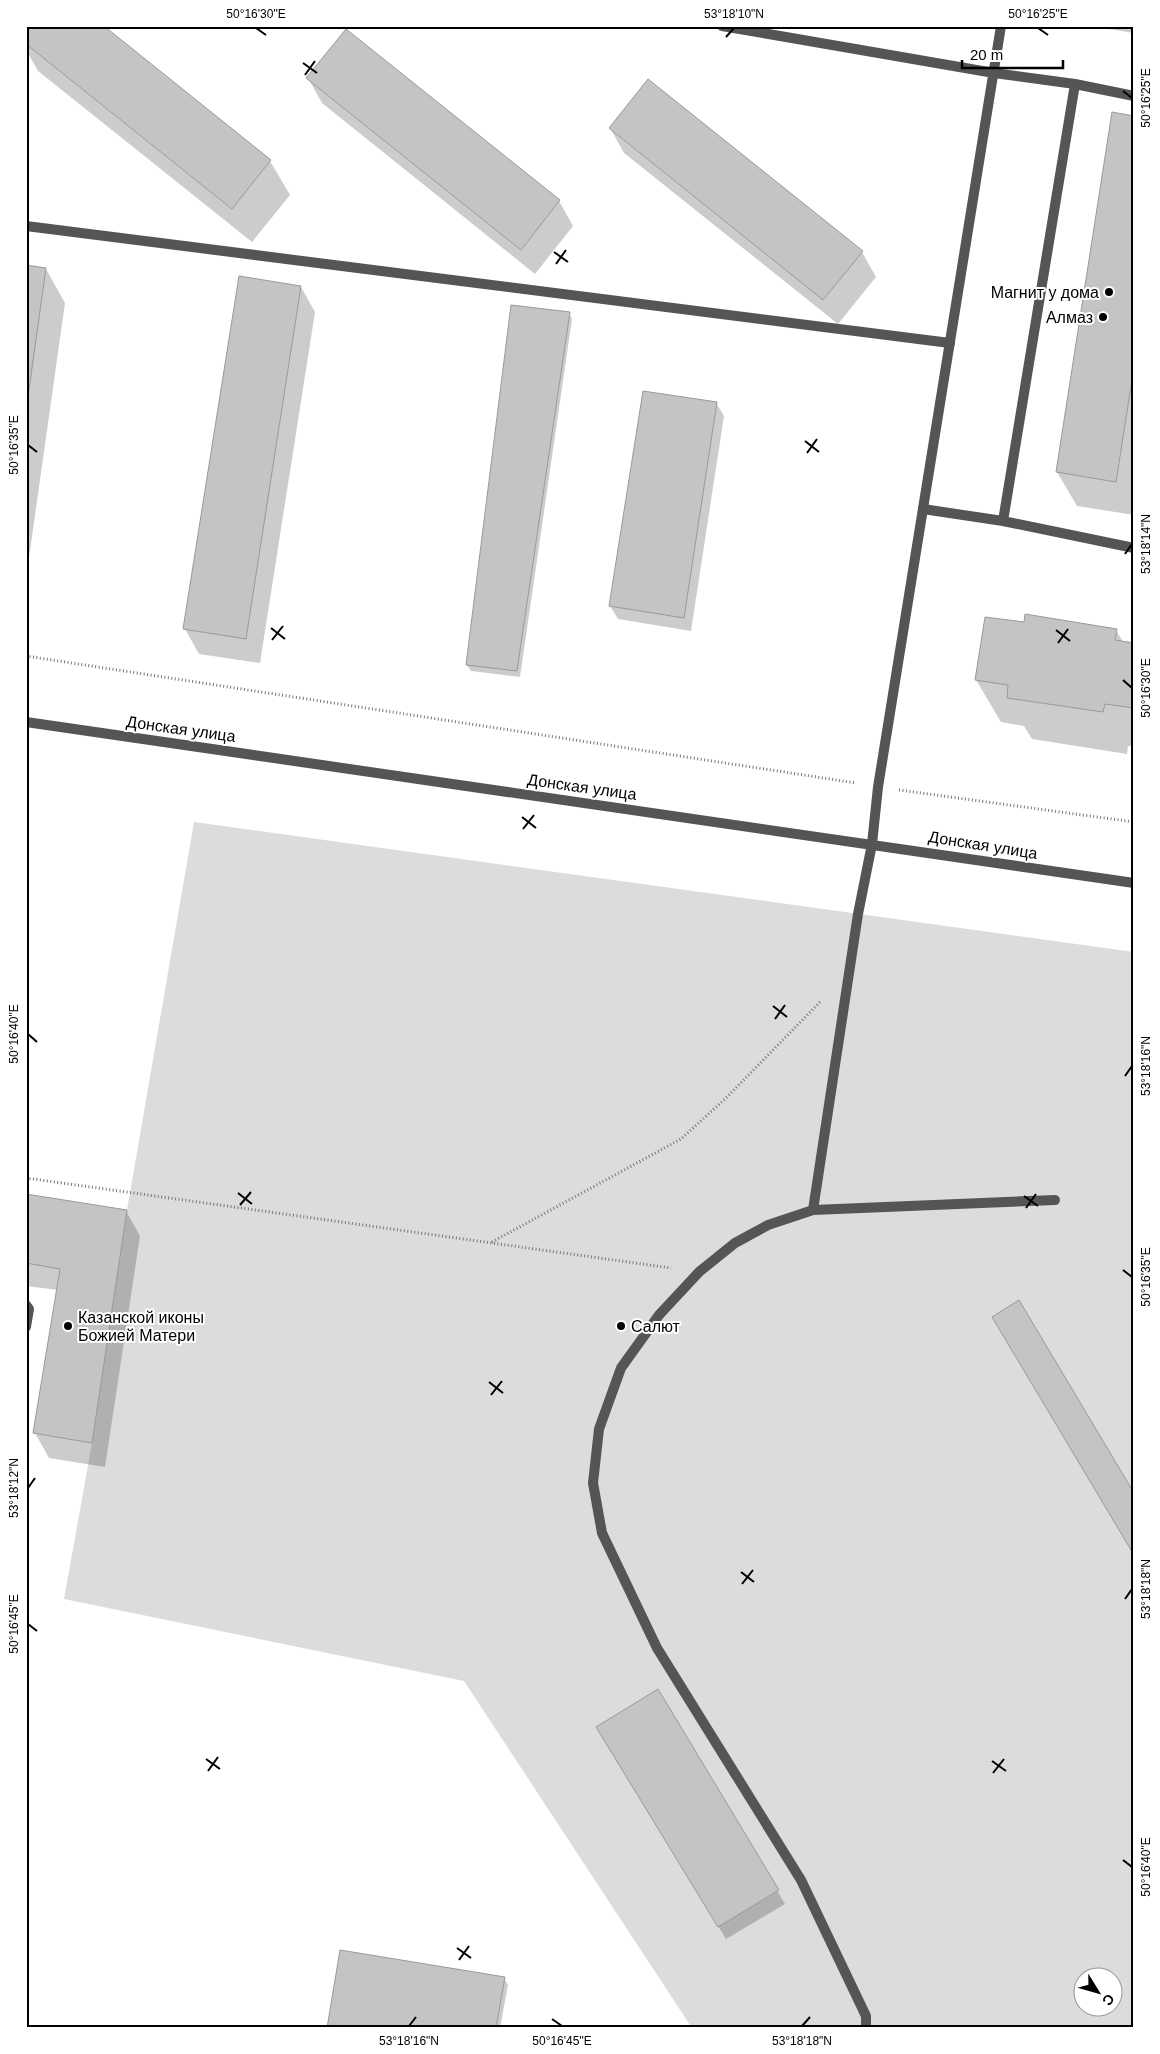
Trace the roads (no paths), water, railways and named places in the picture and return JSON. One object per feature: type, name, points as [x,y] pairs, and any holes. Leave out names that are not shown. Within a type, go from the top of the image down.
[{"type":"street","points":[[722,26],[994,73],[1075,84],[1134,96]]},
{"type":"street","points":[[813,1210],[858,914],[872,844],[878,787],[1001,26]]},
{"type":"street","points":[[1003,521],[1075,84]]},
{"type":"street","points":[[26,226],[950,343]]},
{"type":"street","points":[[923,509],[1003,521],[1134,548]]},
{"type":"street","name":"Донская улица","points":[[26,722],[1134,883]]},
{"type":"street","points":[[866,2028],[866,2016],[801,1880],[657,1648],[602,1533],[593,1483],[599,1430],[621,1368],[659,1314],[699,1272],[735,1243],[768,1225],[813,1210],[1055,1200]]},
{"type":"street","points":[[26,1305],[29,1309],[26,1326]]},
{"type":"place","name":"Магнит у дома","points":[[1109,292]]},
{"type":"place","name":"Алмаз","points":[[1103,317]]},
{"type":"place","name":"Казанской иконы Божией Матери","points":[[68,1326]]},
{"type":"place","name":"Салют","points":[[621,1326]]}]
